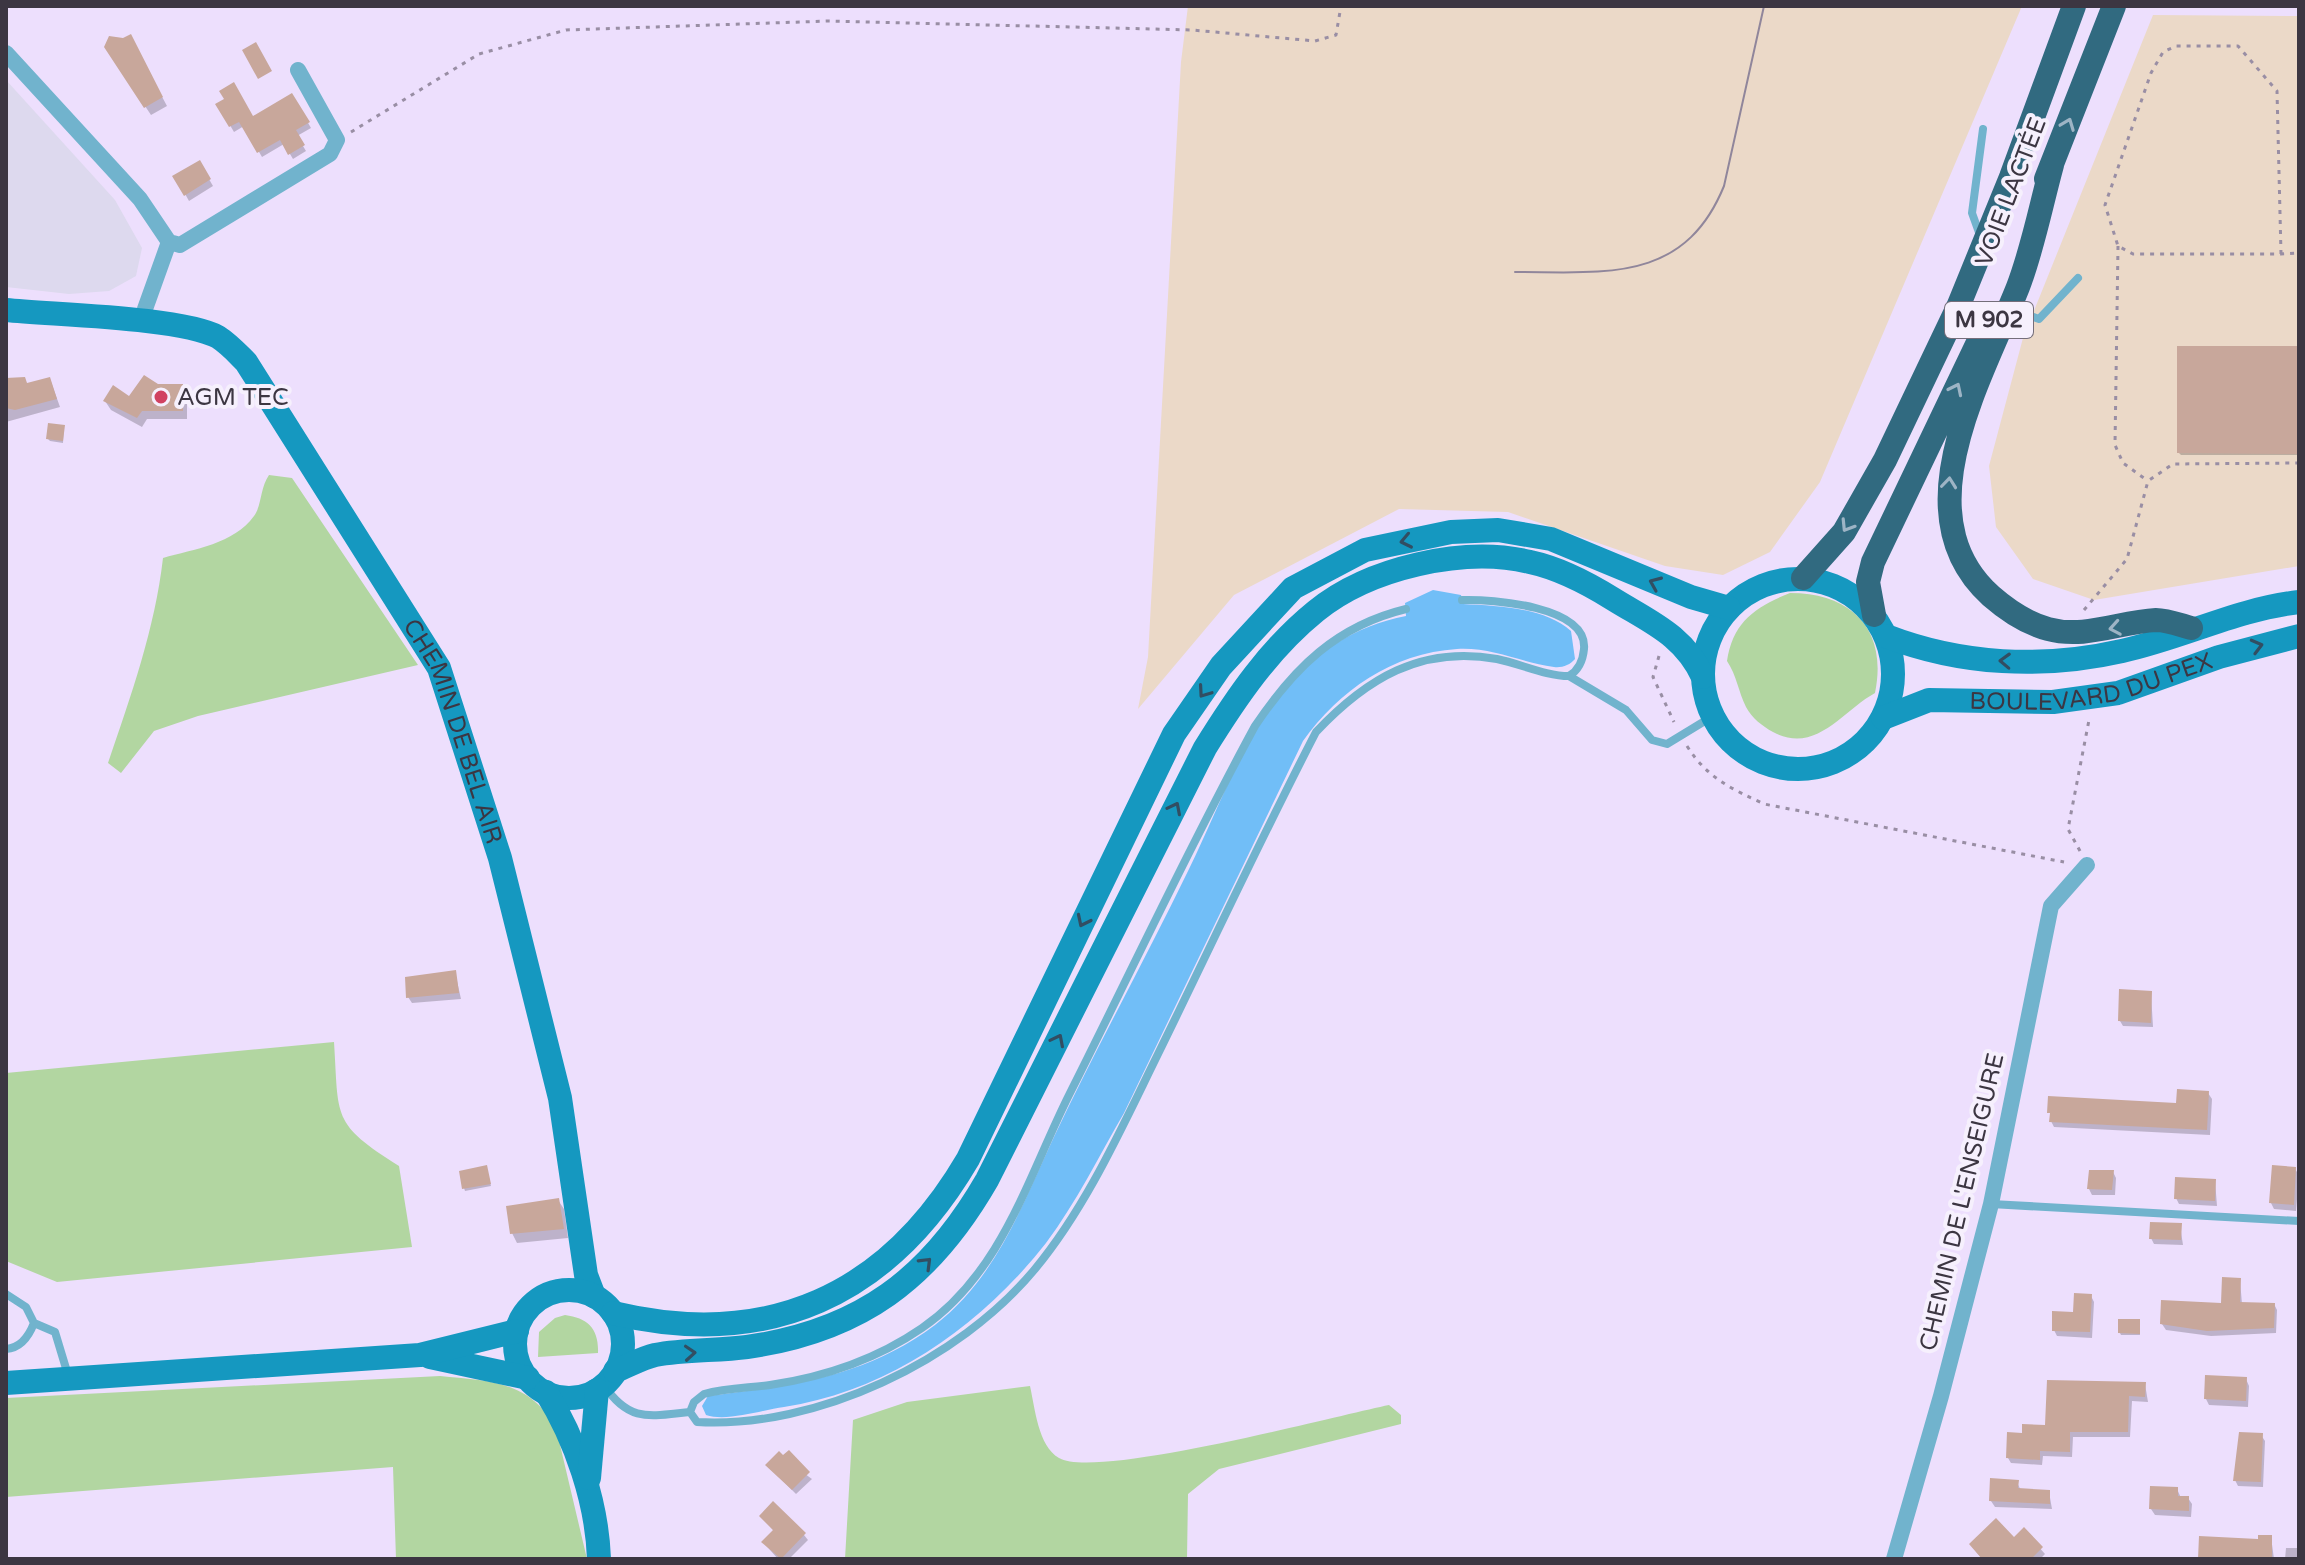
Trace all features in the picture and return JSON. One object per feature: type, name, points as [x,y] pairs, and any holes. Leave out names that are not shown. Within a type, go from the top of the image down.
[{"type":"highway","name":"VOIE LACTÉE","points":[[1803,578],[1844,532],[1885,460],[1983,245],[2072,12]]},
{"type":"highway","name":"VOIE LACTÉE","points":[[1880,626],[1868,582],[1873,562],[2000,297],[2111,13]]},
{"type":"highway","points":[[2052,165],[2019,283],[1951,465],[1947,506],[1958,552],[1977,583],[2005,608],[2049,629],[2095,631],[2158,620],[2191,628]]},
{"type":"main road","name":"CHEMIN DE BEL AIR","points":[[6,310],[144,323],[216,336],[246,362],[439,668],[500,858],[560,1098],[582,1251],[594,1296]]},
{"type":"main road","points":[[613,1313],[659,1324],[726,1323],[787,1314],[865,1278],[908,1243],[945,1199],[968,1159],[1174,734],[1221,666],[1293,588],[1365,550],[1451,532],[1498,530],[1551,539],[1691,597],[1729,608]]},
{"type":"main road","points":[[420,1355],[572,1397],[654,1355],[788,1341],[839,1325],[884,1301],[930,1261],[967,1214],[987,1180],[1205,748],[1247,681],[1316,610],[1382,573],[1452,558],[1490,556],[1531,562],[1594,587],[1671,634],[1692,652],[1703,677],[1713,716],[1730,740],[1754,758],[1783,768],[1812,768],[1841,759],[1865,742],[1883,718],[1892,692],[1894,663],[1880,626],[1842,590],[1803,578],[1776,581],[1750,591],[1729,608],[1710,640],[1703,677]]},
{"type":"main road","name":"BOULEVARD DU PEX","points":[[1880,626],[1953,657],[2028,661],[2124,651],[2272,605],[2299,602]]},
{"type":"main road","name":"BOULEVARD DU PEX","points":[[1883,718],[1929,700],[2053,702],[2118,693],[2219,657],[2299,636]]},
{"type":"main road","points":[[560,1291],[582,1251]]},
{"type":"main road","points":[[588,1489],[605,1382],[622,1336],[613,1313],[594,1296],[560,1291],[537,1300],[517,1331],[517,1356],[562,1418],[588,1489],[599,1559]]},
{"type":"main road","points":[[6,1383],[420,1355],[517,1331]]},
{"type":"street","points":[[6,53],[140,199],[169,242],[180,245],[330,154],[337,140],[298,70]]},
{"type":"street","points":[[144,323],[145,309],[169,242]]},
{"type":"street","name":"CHEMIN DE L'ENSEIGURE","points":[[1894,1559],[1991,1204],[2051,906],[2087,865]]},
{"type":"lane","points":[[1983,129],[1972,213],[1983,245]]},
{"type":"lane","points":[[2002,326],[2014,310],[2039,319],[2078,278]]},
{"type":"lane","points":[[1462,600],[1523,605],[1576,624],[1585,643],[1583,659],[1569,676]]},
{"type":"lane","points":[[690,1412],[694,1402],[704,1394],[818,1375],[859,1362],[924,1326],[974,1278],[1005,1233],[1048,1137],[1255,726],[1285,682],[1313,654],[1347,629],[1406,609]]},
{"type":"lane","points":[[690,1412],[697,1422],[763,1417],[820,1405],[882,1384],[945,1349],[1034,1270],[1101,1166],[1316,732],[1347,699],[1409,664],[1481,656],[1524,664],[1557,676],[1569,676],[1626,710],[1652,740],[1667,744],[1713,716]]},
{"type":"lane","points":[[1991,1204],[2299,1221]]},
{"type":"lane","points":[[6,1294],[26,1307],[34,1323],[55,1332],[69,1379]]},
{"type":"lane","points":[[6,1349],[15,1349],[29,1336],[34,1323]]},
{"type":"lane","points":[[605,1382],[617,1406],[642,1416],[690,1412]]},
{"type":"path","points":[[337,140],[479,54],[566,30],[829,21],[1192,30],[1315,41],[1336,35],[1341,6]]},
{"type":"path","points":[[2148,481],[2123,463],[2115,445],[2118,246],[2105,205],[2151,73],[2163,52],[2176,46],[2238,46],[2277,91],[2281,254]]},
{"type":"path","points":[[2118,246],[2133,254],[2299,253]]},
{"type":"path","points":[[2081,617],[2087,603],[2127,559],[2148,481],[2173,464],[2299,463]]},
{"type":"path","points":[[1666,646],[1654,664],[1653,677],[1681,737],[1699,765],[1719,783],[1764,804],[1982,848],[2087,865]]},
{"type":"path","points":[[2087,865],[2068,829],[2090,716]]},
{"type":"shaded area","points":[[1188,6],[2022,6],[1820,482],[1770,552],[1723,575],[1665,566],[1508,512],[1399,509],[1234,595],[1138,709],[1148,657],[1181,62]]},
{"type":"shaded area","points":[[2153,15],[2299,16],[2299,566],[2094,600],[2033,579],[1996,527],[1989,466],[2023,338]]},
{"type":"shaded area","points":[[6,80],[115,200],[142,248],[136,276],[109,291],[69,294],[6,287]]},
{"type":"green space","points":[[269,475],[292,478],[418,665],[198,716],[154,731],[121,773],[108,763],[148,636],[163,558],[213,544],[236,533],[257,512]]},
{"type":"green space","points":[[1790,593],[1831,600],[1861,619],[1876,651],[1878,671],[1875,693],[1828,728],[1802,738],[1788,738],[1773,732],[1754,718],[1746,707],[1727,661],[1740,626],[1756,610]]},
{"type":"green space","points":[[334,1042],[337,1087],[343,1116],[361,1139],[399,1166],[412,1247],[57,1282],[6,1261],[6,1073]]},
{"type":"green space","points":[[565,1315],[590,1326],[596,1337],[598,1353],[538,1357],[539,1332],[555,1318]]},
{"type":"green space","points":[[440,1376],[506,1386],[533,1400],[545,1412],[556,1428],[587,1559],[396,1559],[393,1467],[6,1497],[6,1398]]},
{"type":"green space","points":[[1030,1386],[1038,1426],[1046,1445],[1059,1458],[1081,1462],[1118,1461],[1165,1454],[1389,1405],[1401,1415],[1401,1424],[1219,1469],[1188,1494],[1187,1559],[845,1559],[853,1420],[907,1402]]},
{"type":"water","points":[[1433,590],[1461,595],[1463,604],[1520,609],[1548,617],[1571,631],[1575,659],[1557,667],[1482,650],[1433,652],[1389,667],[1350,691],[1303,741],[1124,1113],[1067,1212],[1020,1273],[962,1327],[896,1370],[823,1399],[745,1415],[706,1415],[702,1406],[708,1396],[798,1383],[854,1368],[908,1343],[957,1306],[1005,1240],[1242,756],[1267,713],[1294,678],[1322,653],[1370,626],[1406,616],[1405,603]]},
{"type":"building","points":[[131,34],[163,97],[144,108],[104,47],[109,36],[123,38]]},
{"type":"building","points":[[256,42],[272,71],[258,79],[242,50]]},
{"type":"building","points":[[234,82],[253,116],[292,93],[310,122],[296,130],[305,145],[288,155],[280,140],[257,153],[239,122],[229,127],[215,104],[224,99],[219,91]]},
{"type":"building","points":[[200,160],[211,179],[184,196],[172,176]]},
{"type":"building","points":[[2177,346],[2299,346],[2299,454],[2177,453]]},
{"type":"building","points":[[144,375],[158,384],[183,384],[183,411],[142,411],[137,418],[103,401],[113,385],[129,396]]},
{"type":"building","points":[[25,377],[27,383],[50,377],[57,399],[15,410],[6,408],[6,378]]},
{"type":"building","points":[[48,423],[65,425],[63,441],[46,439]]},
{"type":"building","points":[[456,970],[459,993],[406,998],[405,977]]},
{"type":"building","points":[[2119,989],[2152,991],[2151,1023],[2118,1021]]},
{"type":"building","points":[[2177,1089],[2209,1091],[2207,1130],[2049,1122],[2050,1113],[2047,1113],[2048,1096],[2176,1103]]},
{"type":"building","points":[[487,1165],[491,1184],[462,1189],[459,1171]]},
{"type":"building","points":[[2272,1165],[2296,1167],[2294,1205],[2269,1203]]},
{"type":"building","points":[[2089,1170],[2114,1170],[2112,1190],[2087,1189]]},
{"type":"building","points":[[2175,1177],[2216,1179],[2215,1201],[2174,1199]]},
{"type":"building","points":[[559,1198],[564,1229],[510,1234],[506,1206]]},
{"type":"building","points":[[2150,1222],[2182,1223],[2181,1240],[2149,1239]]},
{"type":"building","points":[[2222,1277],[2241,1278],[2240,1302],[2275,1303],[2274,1328],[2207,1331],[2160,1324],[2161,1300],[2221,1303]]},
{"type":"building","points":[[2074,1293],[2092,1294],[2090,1332],[2052,1331],[2052,1311],[2073,1312]]},
{"type":"building","points":[[2118,1319],[2140,1319],[2140,1334],[2118,1333]]},
{"type":"building","points":[[2205,1375],[2247,1377],[2246,1401],[2204,1399]]},
{"type":"building","points":[[2047,1380],[2146,1382],[2145,1397],[2129,1396],[2128,1432],[2070,1432],[2070,1452],[2040,1451],[2040,1460],[2006,1458],[2007,1432],[2022,1433],[2022,1424],[2045,1425]]},
{"type":"building","points":[[2239,1432],[2263,1433],[2261,1482],[2233,1481]]},
{"type":"building","points":[[789,1450],[810,1472],[792,1490],[765,1465],[779,1451],[783,1455]]},
{"type":"building","points":[[1990,1478],[2019,1480],[2018,1488],[2050,1490],[2050,1504],[1989,1501]]},
{"type":"building","points":[[2150,1486],[2178,1487],[2178,1496],[2189,1496],[2189,1511],[2149,1509]]},
{"type":"building","points":[[773,1501],[806,1533],[781,1559],[761,1542],[773,1530],[759,1516]]},
{"type":"building","points":[[1996,1518],[2014,1537],[2024,1527],[2043,1547],[2031,1559],[1982,1559],[1969,1544]]},
{"type":"building","points":[[2258,1535],[2272,1535],[2272,1557],[2198,1559],[2199,1536],[2258,1539]]},
{"type":"tram line","points":[[1515,272],[1610,271],[1638,266],[1664,256],[1687,241],[1707,218],[1724,186],[1764,6]]},
{"type":"place","name":"AGM TEC","points":[[161,397]]}]
